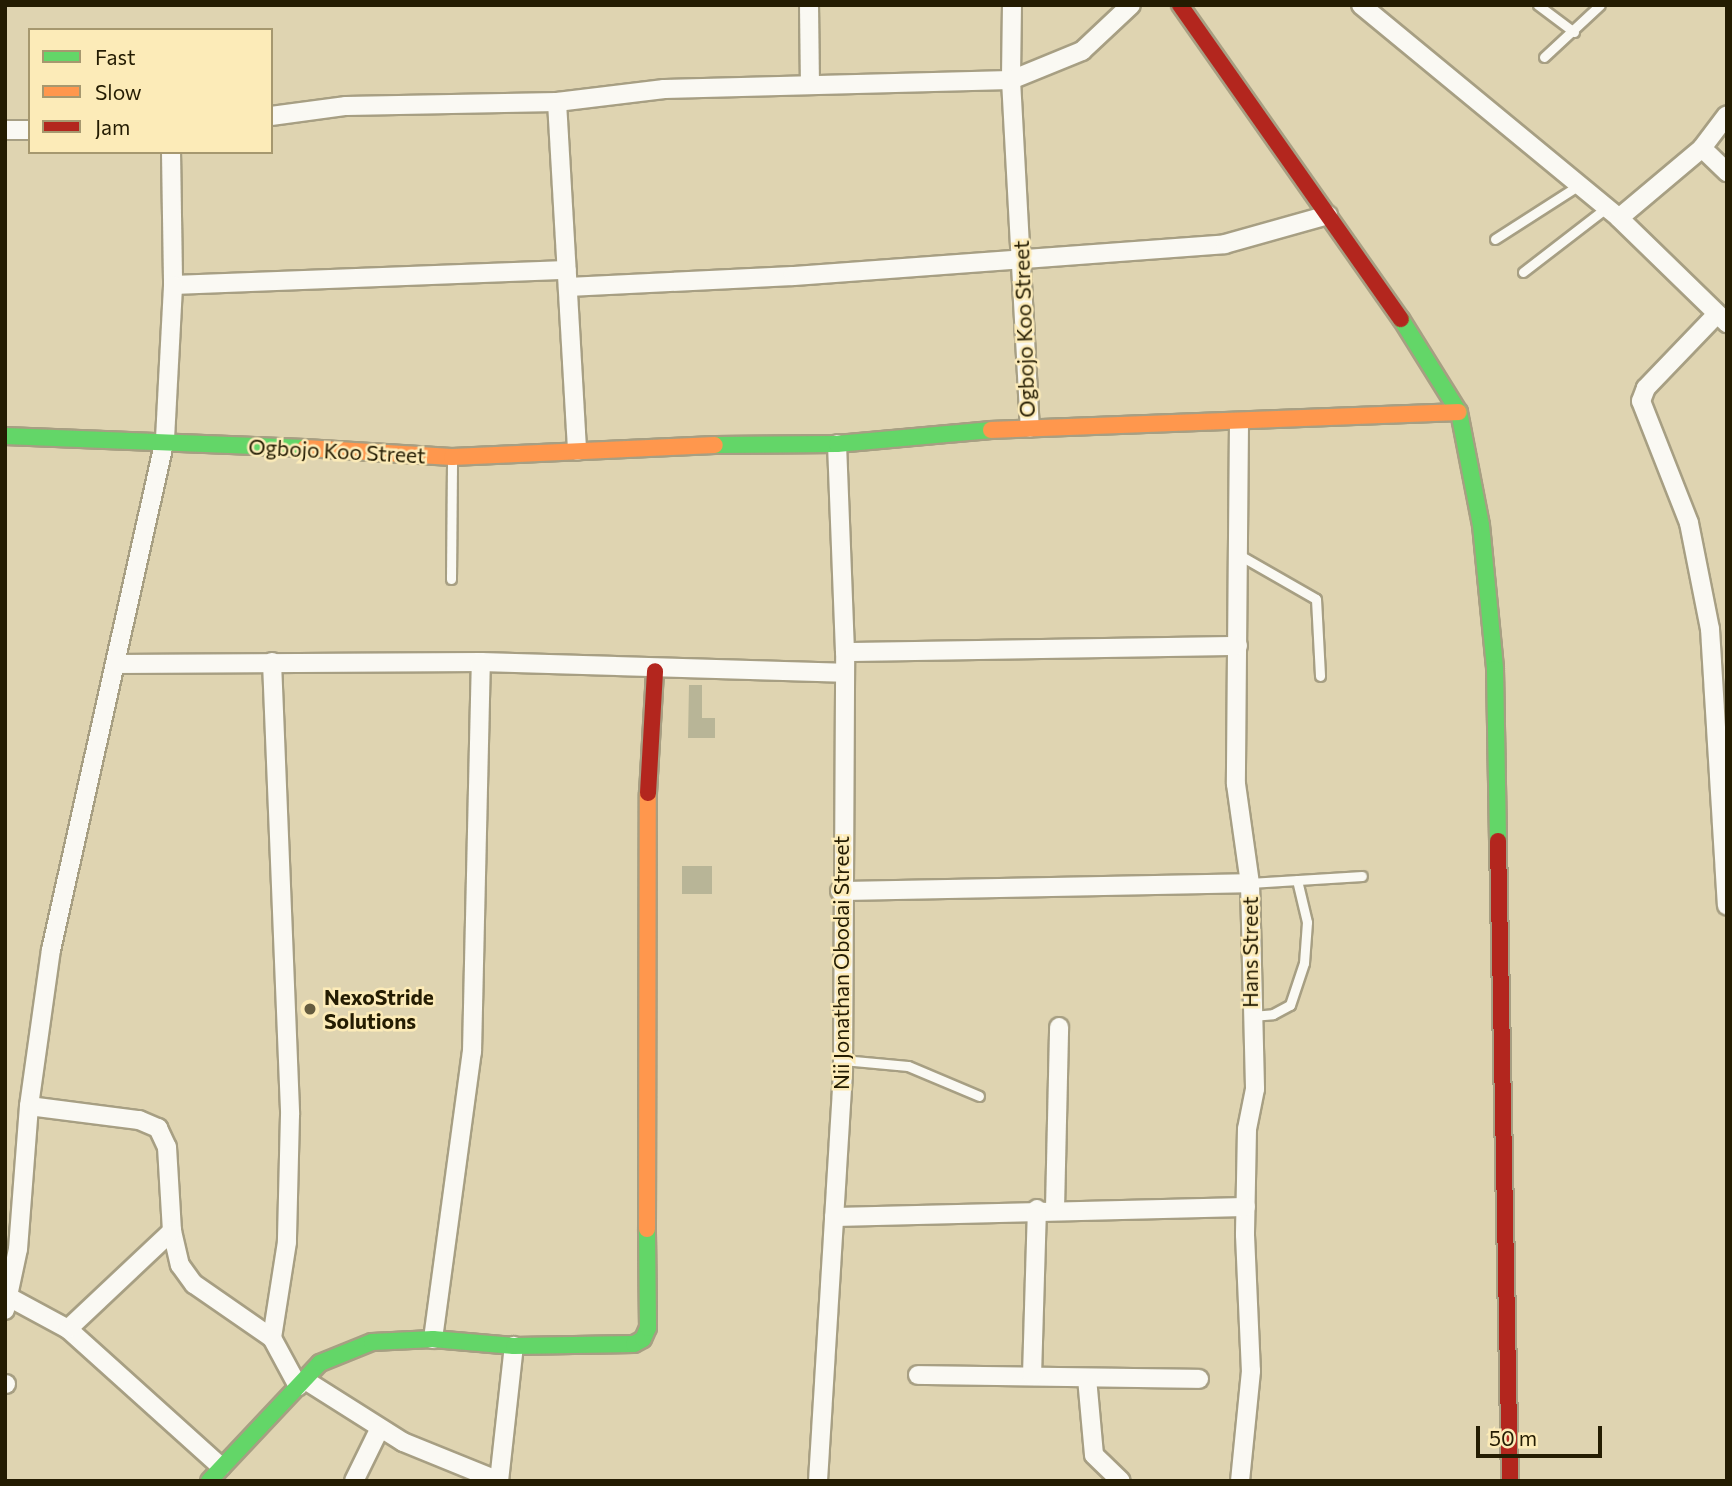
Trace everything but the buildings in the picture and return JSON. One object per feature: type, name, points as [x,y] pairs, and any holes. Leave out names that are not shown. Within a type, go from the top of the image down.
[{"type":"street","points":[[809,5],[810,84]]},
{"type":"street","name":"Ogbojo Koo Street","points":[[5,436],[165,439],[452,457],[669,445],[837,444],[1030,427],[1023,255],[1011,80],[1012,5]]},
{"type":"street","points":[[273,116],[346,106],[557,102],[664,89],[1011,80],[1082,51],[1131,5]]},
{"type":"street","points":[[1180,5],[1437,370],[1460,412],[1481,525],[1495,669],[1510,1481]]},
{"type":"street","points":[[1361,5],[1613,213],[1722,318],[1646,388],[1641,401],[1689,523],[1710,629],[1727,905]]},
{"type":"street","points":[[557,102],[577,450]]},
{"type":"street","points":[[1613,213],[1702,148],[1727,115]]},
{"type":"street","points":[[5,130],[28,130]]},
{"type":"street","points":[[1702,148],[1727,172]]},
{"type":"street","points":[[171,154],[173,285],[165,439],[51,950],[6,1301],[68,1329],[218,1475],[320,1363],[372,1342],[433,1339],[514,1346],[634,1344],[648,1328],[645,841],[655,671]]},
{"type":"street","points":[[173,285],[793,276],[1023,255],[1224,244],[1328,215]]},
{"type":"street","points":[[1030,427],[1239,423],[1460,412]]},
{"type":"street","name":"Hans Street","points":[[1239,423],[1241,556],[1236,784],[1250,883],[1250,1016],[1255,1089],[1247,1129],[1247,1207],[1253,1317],[1240,1481]]},
{"type":"street","name":"Nii Jonathan Obodai Street","points":[[818,1481],[843,1060],[840,891],[845,652],[837,444]]},
{"type":"street","points":[[845,652],[1238,646]]},
{"type":"street","points":[[272,662],[290,1115],[287,1242],[272,1339]]},
{"type":"street","points":[[116,664],[481,662],[655,671],[843,673]]},
{"type":"street","points":[[433,1339],[472,1052],[481,662]]},
{"type":"street","points":[[840,891],[1250,883]]},
{"type":"street","points":[[1032,1376],[1059,1027]]},
{"type":"street","points":[[29,1107],[128,1118],[158,1128],[167,1147],[172,1231],[180,1265],[194,1284],[272,1339],[301,1383],[380,1429],[499,1481],[514,1346]]},
{"type":"street","points":[[834,1217],[1046,1209],[1247,1207]]},
{"type":"street","points":[[68,1329],[172,1231]]},
{"type":"street","points":[[918,1375],[1199,1379]]},
{"type":"street","points":[[1087,1378],[1094,1455],[1121,1481]]},
{"type":"street","points":[[354,1481],[380,1429]]},
{"type":"lane","points":[[1538,5],[1574,32]]},
{"type":"lane","points":[[1544,57],[1600,5]]},
{"type":"lane","points":[[1495,239],[1579,185]]},
{"type":"lane","points":[[1523,272],[1613,213]]},
{"type":"lane","points":[[451,579],[452,457]]},
{"type":"lane","points":[[1241,556],[1316,599],[1320,676]]},
{"type":"lane","points":[[1250,883],[1362,876]]},
{"type":"lane","points":[[1250,1016],[1283,1011],[1301,974],[1308,943],[1297,880]]},
{"type":"lane","points":[[843,1060],[908,1066],[979,1096]]},
{"type":"traffic: fast","points":[[1401,319],[1459,412],[1481,525],[1495,669],[1498,841]]},
{"type":"traffic: fast","points":[[715,445],[837,444],[991,430]]},
{"type":"traffic: fast","points":[[5,436],[305,448]]},
{"type":"traffic: fast","points":[[209,1481],[320,1363],[372,1342],[433,1339],[514,1346],[634,1344],[643,1339],[648,1328],[647,1229]]},
{"type":"traffic: slow","points":[[991,430],[1459,412]]},
{"type":"traffic: slow","points":[[305,448],[452,457],[715,445]]},
{"type":"traffic: slow","points":[[647,1229],[648,793]]},
{"type":"traffic: jam","points":[[1180,5],[1401,319]]},
{"type":"traffic: jam","points":[[648,793],[655,671]]},
{"type":"traffic: jam","points":[[1498,841],[1510,1481]]},
{"type":"place","name":"NexoStride Solutions","points":[[310,1009]]}]
